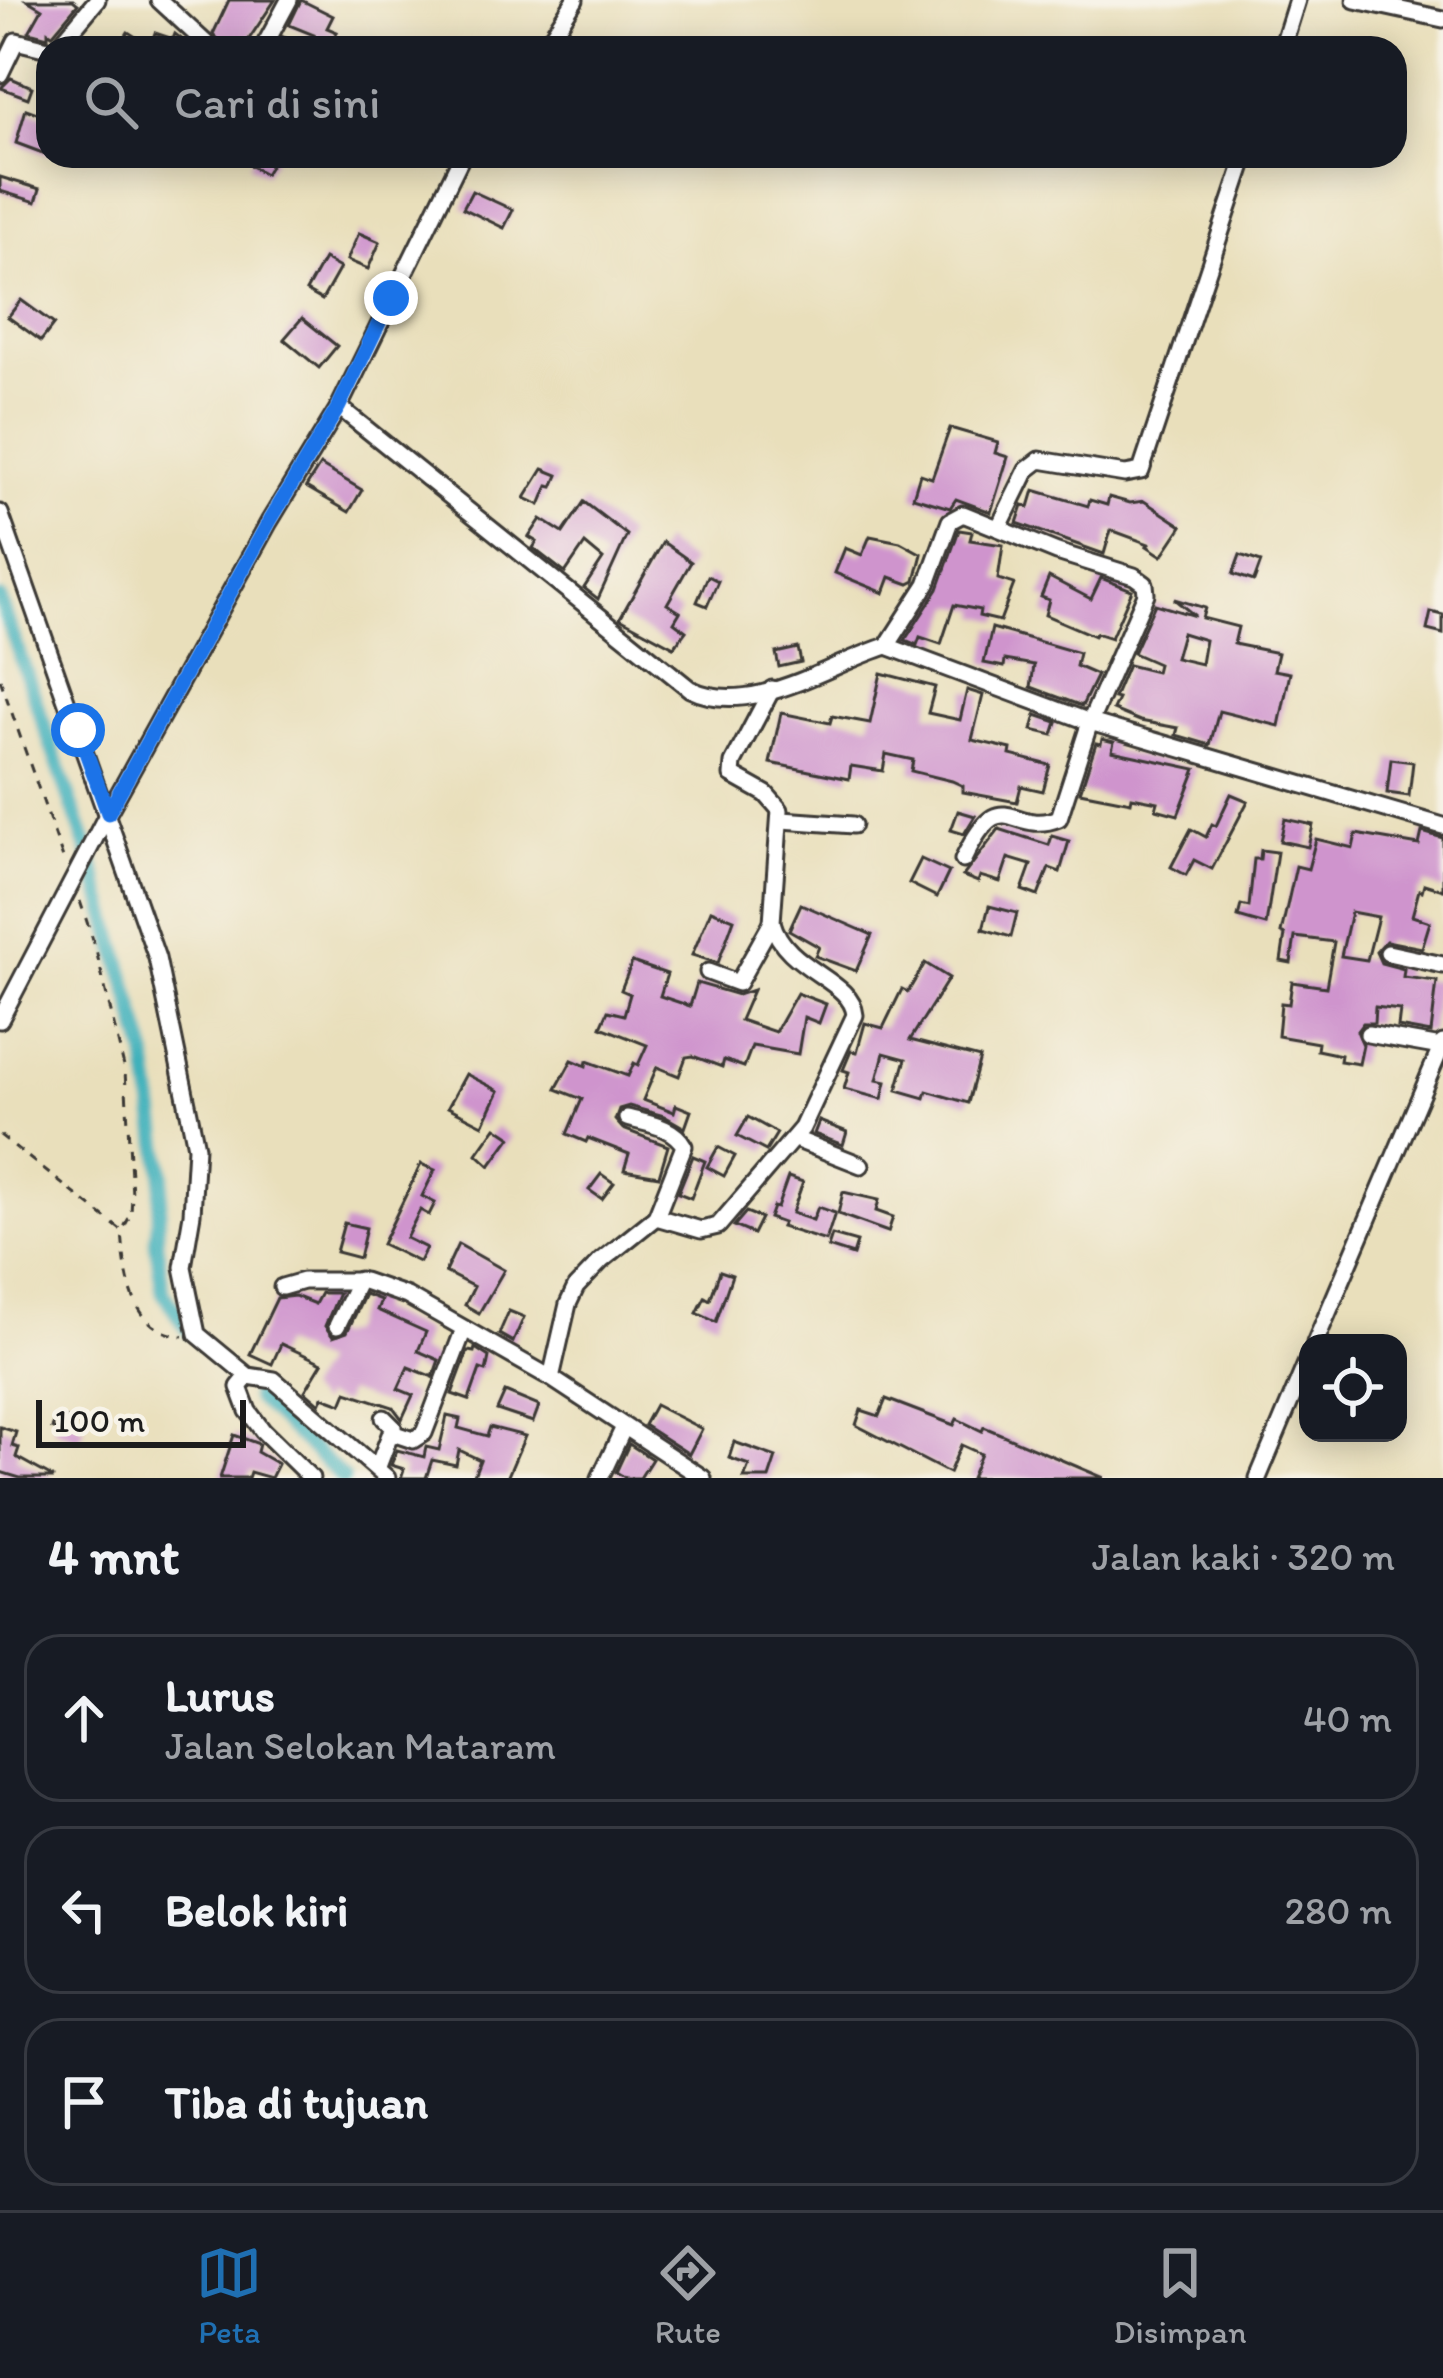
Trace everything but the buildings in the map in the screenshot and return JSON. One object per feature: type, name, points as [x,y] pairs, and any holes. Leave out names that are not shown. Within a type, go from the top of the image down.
[{"type":"street","points":[[67,36],[97,0]]},
{"type":"street","points":[[159,0],[198,36]]},
{"type":"street","points":[[269,36],[289,0]]},
{"type":"street","points":[[552,36],[574,0]]},
{"type":"street","points":[[1286,36],[1297,0]]},
{"type":"street","points":[[1355,0],[1443,19]]},
{"type":"street","points":[[0,74],[16,41],[36,46]]},
{"type":"street","points":[[0,1020],[108,813],[269,522],[339,406],[456,168]]},
{"type":"street","points":[[999,527],[1027,470],[1040,460],[1125,474],[1141,471],[1242,168]]},
{"type":"street","points":[[339,406],[690,689],[721,698],[803,681],[887,646],[927,584],[950,521],[968,514],[1145,584],[1146,594],[1090,722],[1059,818],[1048,822],[1004,815],[988,819],[963,860]]},
{"type":"street","points":[[2,522],[157,958],[193,1125],[193,1214],[183,1267],[200,1337],[243,1373],[274,1380],[382,1473]]},
{"type":"street","points":[[887,646],[1090,722],[1443,826]]},
{"type":"street","points":[[708,972],[738,983],[772,922],[782,820],[776,804],[732,775],[731,768],[772,689]]},
{"type":"street","points":[[782,820],[853,825]]},
{"type":"street","points":[[656,1217],[711,1230],[795,1139],[850,1030],[854,1003],[781,946],[772,922]]},
{"type":"street","points":[[1388,953],[1443,965]]},
{"type":"street","points":[[1319,1334],[1442,1045],[1368,1034]]},
{"type":"street","points":[[551,1378],[576,1287],[656,1217],[684,1146],[677,1135],[627,1118]]},
{"type":"street","points":[[795,1139],[861,1165]]},
{"type":"street","points":[[338,1326],[359,1280]]},
{"type":"street","points":[[281,1287],[303,1281],[359,1280],[407,1296],[551,1378],[703,1478]]},
{"type":"street","points":[[382,1473],[388,1425],[413,1440],[424,1433],[464,1329]]},
{"type":"street","points":[[243,1373],[239,1387],[248,1411],[311,1478]]},
{"type":"street","points":[[1258,1478],[1299,1380]]},
{"type":"street","points":[[600,1478],[624,1426]]},
{"type":"path","points":[[0,679],[95,946],[125,1071],[133,1195],[131,1214],[122,1231],[130,1289],[153,1326],[176,1336],[200,1337]]},
{"type":"path","points":[[0,1135],[122,1231]]},
{"type":"waterway","points":[[0,599],[94,868],[146,1052],[163,1174],[156,1242],[163,1292],[189,1331]]},
{"type":"waterway","points":[[256,1397],[343,1478]]},
{"type":"route","points":[[78,730],[108,813],[269,522],[339,406],[391,298]]}]
